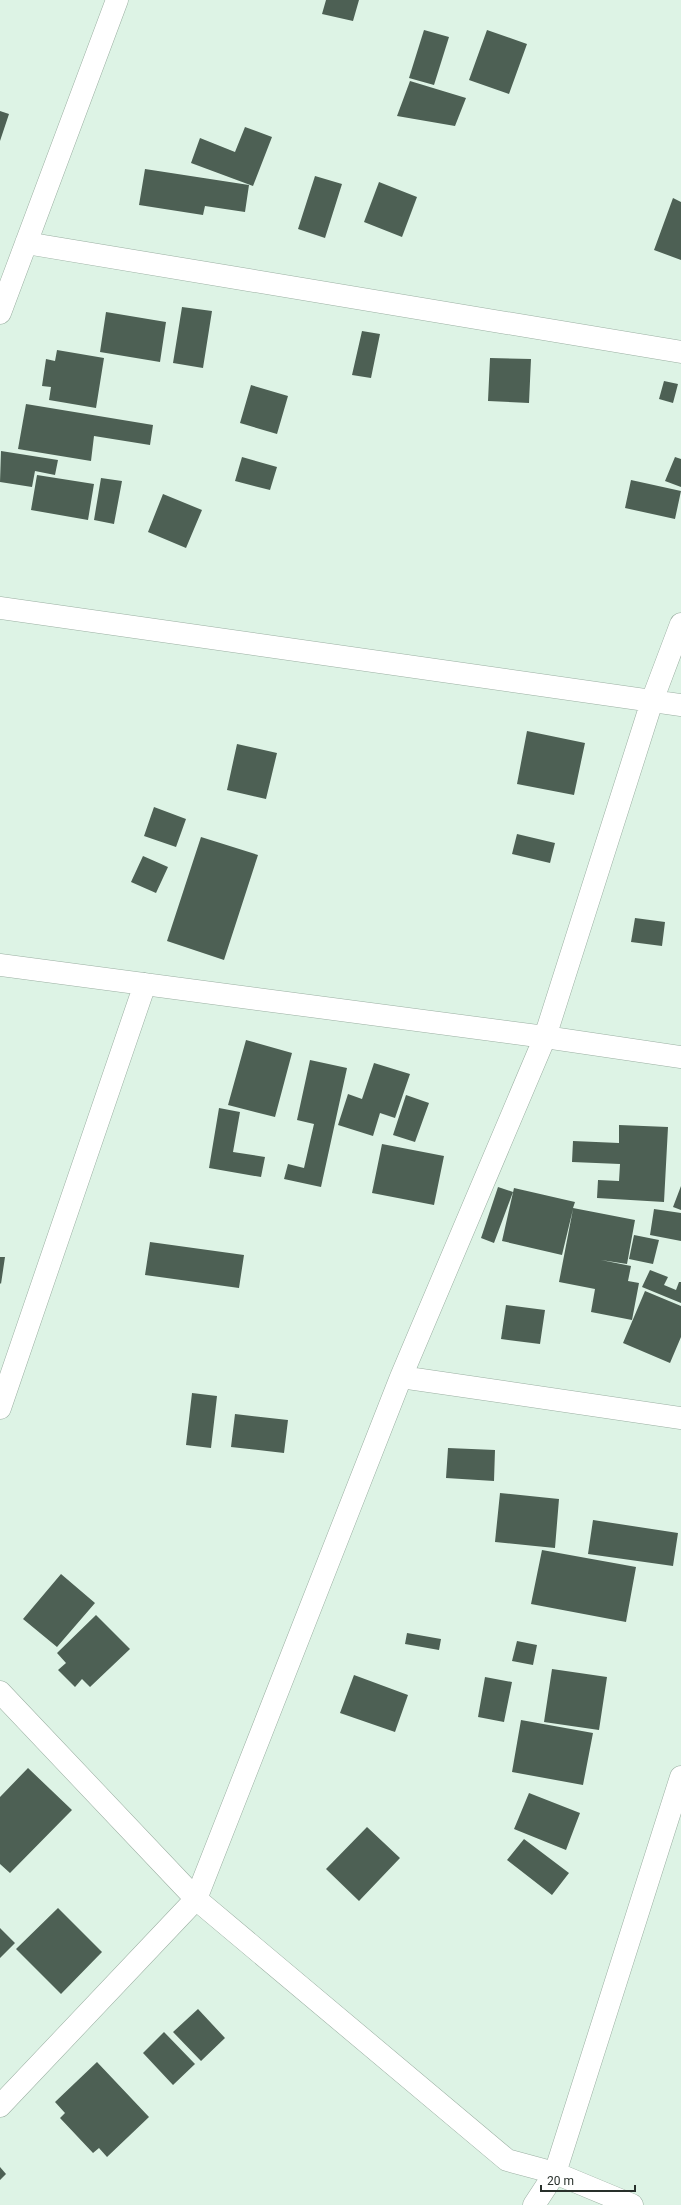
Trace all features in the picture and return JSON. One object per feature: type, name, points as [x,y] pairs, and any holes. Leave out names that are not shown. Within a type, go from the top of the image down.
[{"type":"street","points":[[0,313],[117,0]]},
{"type":"street","points":[[26,243],[681,352]]},
{"type":"street","points":[[0,608],[681,705]]},
{"type":"street","points":[[0,2106],[196,1899],[401,1377],[545,1037],[652,701],[681,624]]},
{"type":"street","points":[[0,965],[545,1037],[681,1057]]},
{"type":"street","points":[[0,1408],[145,984]]},
{"type":"street","points":[[401,1377],[681,1418]]},
{"type":"street","points":[[0,1692],[196,1899],[507,2160],[554,2173],[632,2205]]},
{"type":"street","points":[[534,2205],[554,2173],[681,1777]]},
{"type":"building","points":[[326,0],[359,0],[353,21],[322,14]]},
{"type":"building","points":[[424,30],[449,37],[434,85],[409,78]]},
{"type":"building","points":[[487,30],[527,44],[509,94],[469,80]]},
{"type":"building","points":[[410,81],[466,98],[455,126],[397,116]]},
{"type":"building","points":[[0,111],[9,114],[0,141]]},
{"type":"building","points":[[245,127],[272,137],[253,186],[191,163],[200,138],[235,152]]},
{"type":"building","points":[[145,169],[249,185],[245,212],[205,206],[203,215],[139,205]]},
{"type":"building","points":[[315,176],[342,184],[325,238],[298,229]]},
{"type":"building","points":[[379,182],[417,197],[402,237],[364,222]]},
{"type":"building","points":[[673,198],[681,202],[681,260],[654,250]]},
{"type":"building","points":[[182,307],[212,311],[203,368],[173,363]]},
{"type":"building","points":[[106,312],[166,322],[160,362],[100,352]]},
{"type":"building","points":[[362,331],[380,334],[371,378],[352,375]]},
{"type":"building","points":[[57,350],[104,358],[96,408],[49,400],[51,387],[42,386],[46,359],[55,361]]},
{"type":"building","points":[[490,358],[531,359],[529,403],[488,401]]},
{"type":"building","points":[[664,381],[678,384],[673,403],[659,399]]},
{"type":"building","points":[[251,385],[288,396],[277,434],[240,423]]},
{"type":"building","points":[[26,404],[153,425],[150,445],[94,436],[91,461],[18,449]]},
{"type":"building","points":[[1,451],[58,460],[55,475],[35,471],[32,487],[0,482]]},
{"type":"building","points":[[242,457],[277,467],[270,490],[235,481]]},
{"type":"building","points":[[675,457],[681,459],[681,487],[665,481]]},
{"type":"building","points":[[37,475],[94,484],[88,520],[31,510]]},
{"type":"building","points":[[101,478],[122,481],[114,524],[94,520]]},
{"type":"building","points":[[631,480],[681,491],[675,519],[625,508]]},
{"type":"building","points":[[163,494],[202,510],[186,548],[148,532]]},
{"type":"building","points":[[527,731],[585,743],[574,795],[517,784]]},
{"type":"building","points":[[237,744],[277,753],[266,799],[227,790]]},
{"type":"building","points":[[154,807],[186,819],[176,847],[144,836]]},
{"type":"building","points":[[517,834],[555,843],[550,863],[512,854]]},
{"type":"building","points":[[201,837],[258,855],[224,960],[167,941]]},
{"type":"building","points":[[143,856],[168,867],[156,893],[131,882]]},
{"type":"building","points":[[635,918],[665,922],[662,946],[631,942]]},
{"type":"building","points":[[246,1040],[292,1053],[275,1117],[228,1105]]},
{"type":"building","points":[[310,1060],[347,1068],[321,1187],[284,1179],[288,1164],[304,1168],[314,1124],[297,1120]]},
{"type":"building","points":[[374,1063],[410,1074],[395,1118],[380,1113],[373,1136],[338,1125],[348,1094],[362,1099]]},
{"type":"building","points":[[406,1095],[429,1103],[415,1142],[393,1135]]},
{"type":"building","points":[[219,1108],[240,1112],[233,1152],[265,1157],[261,1177],[209,1168]]},
{"type":"building","points":[[619,1125],[668,1127],[664,1202],[597,1198],[598,1180],[619,1181],[620,1164],[572,1162],[573,1141],[619,1143]]},
{"type":"building","points":[[382,1144],[444,1156],[434,1205],[372,1193]]},
{"type":"building","points":[[681,1186],[681,1210],[673,1207]]},
{"type":"building","points":[[498,1187],[513,1192],[494,1243],[481,1238]]},
{"type":"building","points":[[514,1188],[575,1202],[573,1208],[635,1220],[627,1264],[601,1260],[631,1266],[628,1281],[639,1283],[632,1320],[591,1312],[595,1289],[559,1282],[573,1209],[562,1255],[502,1241]]},
{"type":"building","points":[[654,1209],[681,1213],[681,1241],[650,1235]]},
{"type":"building","points":[[634,1235],[659,1240],[653,1264],[629,1259]]},
{"type":"building","points":[[150,1242],[244,1255],[239,1288],[145,1275]]},
{"type":"building","points":[[0,1257],[5,1257],[1,1284],[0,1283]]},
{"type":"building","points":[[650,1270],[668,1277],[664,1285],[676,1290],[679,1282],[681,1282],[681,1303],[642,1287]]},
{"type":"building","points":[[645,1291],[681,1306],[681,1337],[670,1363],[623,1343]]},
{"type":"building","points":[[506,1305],[545,1310],[540,1344],[501,1339]]},
{"type":"building","points":[[192,1393],[217,1396],[211,1448],[186,1445]]},
{"type":"building","points":[[235,1414],[288,1420],[284,1453],[231,1447]]},
{"type":"building","points":[[448,1448],[495,1450],[494,1481],[446,1478]]},
{"type":"building","points":[[500,1493],[559,1499],[555,1548],[495,1542]]},
{"type":"building","points":[[593,1520],[678,1533],[673,1566],[588,1554]]},
{"type":"building","points":[[542,1550],[636,1567],[626,1622],[531,1604]]},
{"type":"building","points":[[61,1574],[95,1603],[57,1647],[23,1619]]},
{"type":"building","points":[[96,1615],[130,1649],[90,1687],[82,1679],[75,1687],[58,1670],[66,1663],[57,1653]]},
{"type":"building","points":[[407,1633],[441,1639],[439,1650],[405,1644]]},
{"type":"building","points":[[517,1641],[537,1645],[533,1665],[512,1661]]},
{"type":"building","points":[[552,1669],[607,1677],[599,1730],[544,1722]]},
{"type":"building","points":[[354,1675],[408,1695],[395,1732],[340,1713]]},
{"type":"building","points":[[485,1677],[512,1682],[504,1722],[478,1717]]},
{"type":"building","points":[[521,1720],[593,1733],[583,1785],[512,1772]]},
{"type":"building","points":[[28,1768],[72,1810],[10,1873],[0,1864],[0,1797]]},
{"type":"building","points":[[529,1793],[580,1813],[566,1850],[514,1829]]},
{"type":"building","points":[[367,1827],[400,1858],[359,1901],[326,1869]]},
{"type":"building","points":[[524,1839],[569,1873],[552,1895],[507,1860]]},
{"type":"building","points":[[58,1908],[102,1952],[61,1994],[16,1949]]},
{"type":"building","points":[[0,1928],[15,1943],[0,1958]]},
{"type":"building","points":[[198,2009],[225,2038],[201,2061],[173,2032]]},
{"type":"building","points":[[164,2032],[195,2064],[173,2085],[143,2053]]},
{"type":"building","points":[[97,2062],[149,2117],[107,2157],[99,2148],[93,2153],[60,2118],[65,2113],[55,2102]]},
{"type":"building","points":[[0,2167],[6,2174],[0,2180]]}]
